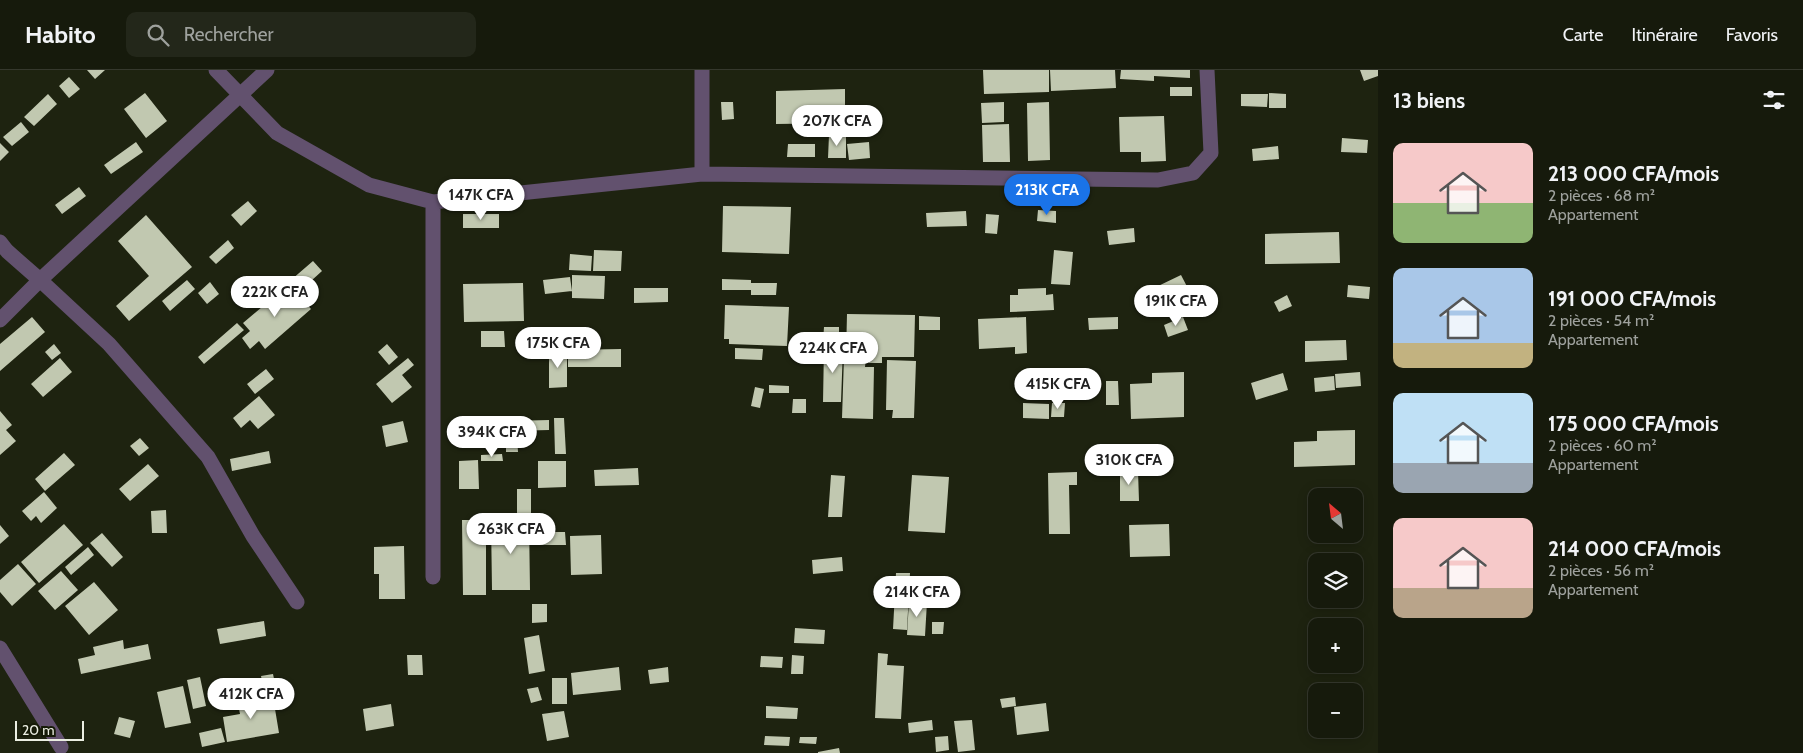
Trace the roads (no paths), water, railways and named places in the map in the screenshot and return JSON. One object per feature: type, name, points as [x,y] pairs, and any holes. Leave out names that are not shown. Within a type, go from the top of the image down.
[{"type":"street","points":[[216,70],[277,133],[369,185],[433,202],[702,174],[1158,180],[1193,173],[1211,153],[1207,70]]},
{"type":"street","points":[[0,320],[40,280],[267,70]]},
{"type":"street","points":[[702,70],[702,174]]},
{"type":"street","points":[[433,202],[433,577]]},
{"type":"street","points":[[0,242],[7,251],[110,344],[208,457],[253,536],[297,602]]},
{"type":"street","points":[[0,648],[61,747]]}]
